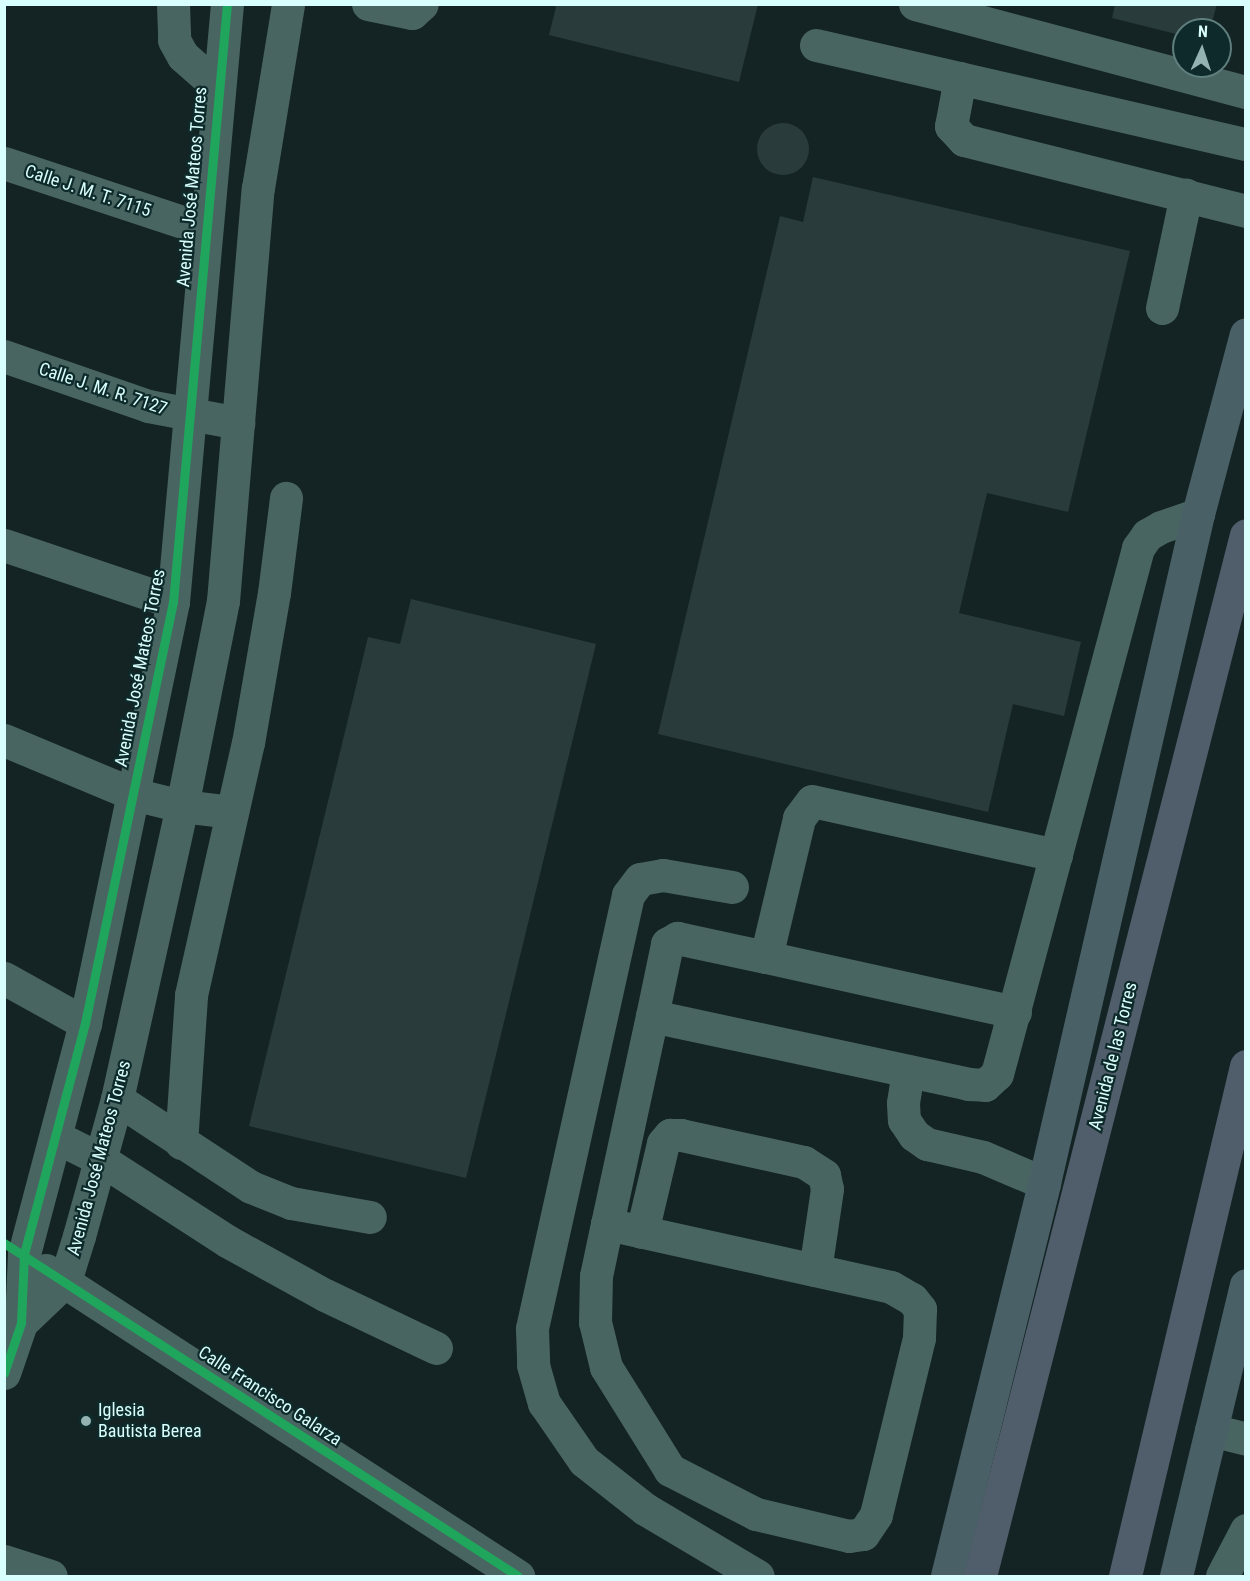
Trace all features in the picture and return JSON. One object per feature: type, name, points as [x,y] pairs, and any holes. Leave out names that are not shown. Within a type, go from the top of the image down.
[{"type":"highway","name":"Avenida de las Torres","points":[[980,1576],[1245,535]]},
{"type":"highway","points":[[1125,1576],[1245,1066]]},
{"type":"highway","points":[[1214,1204],[1245,1147]]},
{"type":"main road","points":[[947,1576],[1044,1183],[1198,514],[1245,334]]},
{"type":"main road","points":[[1176,1576],[1245,1285]]},
{"type":"street","points":[[173,4],[174,40],[183,56],[217,86]]},
{"type":"street","name":"Avenida José Mateos Torres","points":[[21,1323],[14,1248],[56,1137],[85,1023],[173,602],[217,86],[227,4]]},
{"type":"street","name":"Avenida José Mateos Torres","points":[[65,1281],[117,1099],[182,806],[226,580],[258,188],[288,4]]},
{"type":"street","points":[[368,4],[412,14],[422,4]]},
{"type":"street","points":[[915,4],[1245,92]]},
{"type":"street","points":[[816,45],[1245,144]]},
{"type":"street","points":[[960,78],[951,126],[964,140],[1245,211]]},
{"type":"street","name":"Calle J. M. T. 7115","points":[[4,163],[206,230]]},
{"type":"street","points":[[1162,308],[1186,195]]},
{"type":"street","name":"Calle J. M. R. 7127","points":[[4,356],[148,406],[190,416],[238,423]]},
{"type":"street","points":[[182,1143],[191,995],[262,663],[286,498]]},
{"type":"street","points":[[652,1016],[908,1071],[985,1085],[997,1074],[1003,1061],[1138,548],[1148,535],[1161,527],[1198,514]]},
{"type":"street","points":[[4,545],[173,602]]},
{"type":"street","points":[[1227,606],[1245,563]]},
{"type":"street","points":[[226,580],[274,593]]},
{"type":"street","points":[[213,652],[262,663]]},
{"type":"street","points":[[152,701],[200,713]]},
{"type":"street","points":[[4,740],[133,794],[182,806],[231,812]]},
{"type":"street","points":[[766,957],[799,818],[812,801],[1056,855]]},
{"type":"street","points":[[732,886],[663,875],[640,879],[628,895],[532,1329],[533,1365],[544,1403],[584,1461],[645,1509],[758,1576]]},
{"type":"street","points":[[606,1224],[891,1287],[912,1299],[920,1309],[919,1338],[871,1524],[863,1534],[849,1536],[756,1514],[670,1470],[606,1367],[595,1322],[596,1276],[606,1224],[667,944],[677,938],[1015,1012]]},
{"type":"street","points":[[4,978],[85,1023]]},
{"type":"street","points":[[908,1071],[903,1103],[904,1120],[914,1135],[927,1144],[983,1157],[1044,1183]]},
{"type":"street","points":[[117,1099],[251,1187],[291,1203],[370,1217]]},
{"type":"street","points":[[642,1232],[663,1143],[670,1135],[693,1137],[804,1162],[824,1175],[827,1189],[816,1270]]},
{"type":"street","points":[[56,1137],[100,1159],[227,1241],[324,1294],[436,1348]]},
{"type":"street","name":"Calle Francisco Galarza","points":[[14,1248],[518,1576]]},
{"type":"street","points":[[4,1373],[21,1323],[65,1281]]},
{"type":"street","points":[[1211,1430],[1245,1439]]},
{"type":"street","points":[[645,1509],[670,1470]]},
{"type":"street","points":[[1222,1576],[1245,1530]]},
{"type":"street","points":[[4,1561],[51,1576]]},
{"type":"building","points":[[550,4],[758,4],[739,82],[549,35],[556,7]]},
{"type":"building","points":[[1115,4],[1217,4],[1213,18],[1172,18],[1172,33],[1112,18]]},
{"type":"building","points":[[783,123],[793,125],[801,131],[807,139],[809,149],[807,159],[801,167],[793,173],[783,175],[773,173],[765,167],[759,159],[757,149],[759,139],[765,131],[773,125]]},
{"type":"building","points":[[813,177],[1130,251],[1068,512],[987,493],[959,613],[1081,642],[1064,716],[1013,704],[988,812],[658,734],[780,216],[803,222]]},
{"type":"building","points":[[411,599],[596,644],[466,1178],[249,1126],[368,637],[400,644]]},
{"type":"cycle path","points":[[4,1373],[21,1323],[24,1254],[85,1023],[173,602],[227,4]]},
{"type":"cycle path","points":[[4,1243],[518,1576]]},
{"type":"place","name":"Iglesia Bautista Berea","points":[[86,1421]]}]
